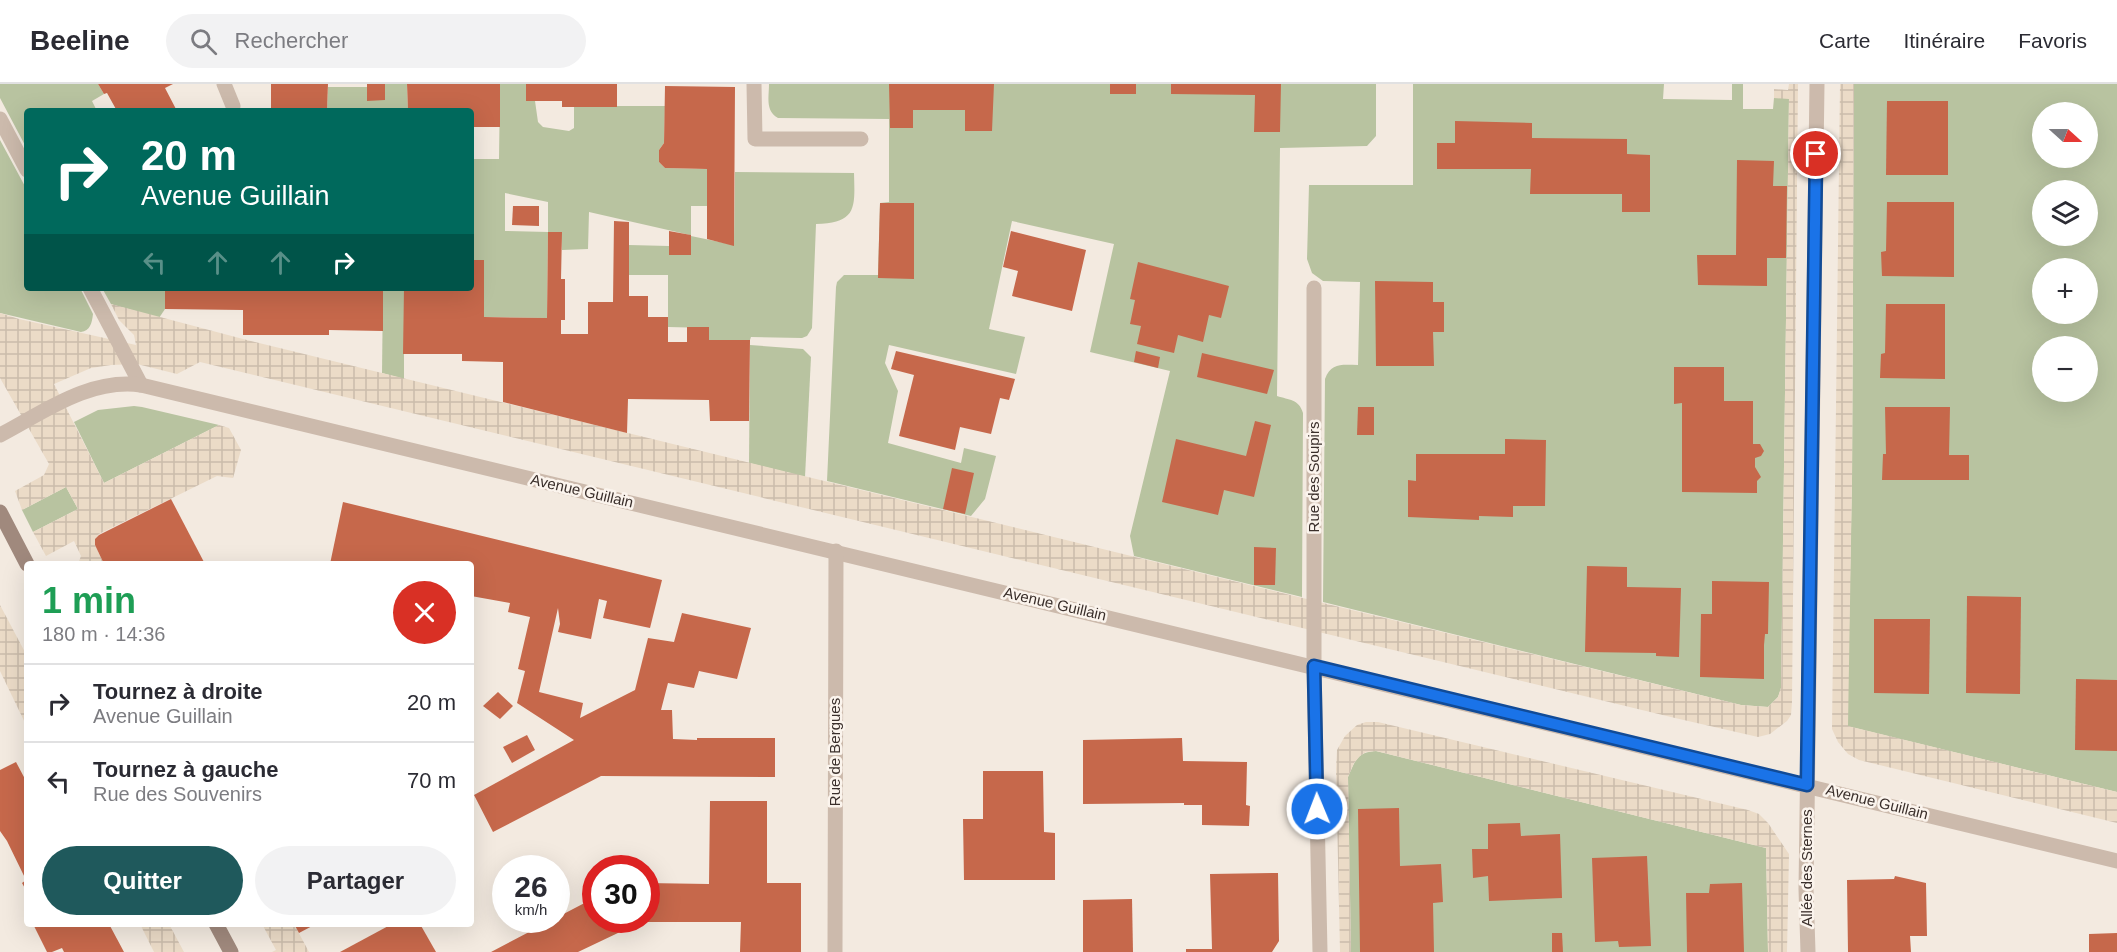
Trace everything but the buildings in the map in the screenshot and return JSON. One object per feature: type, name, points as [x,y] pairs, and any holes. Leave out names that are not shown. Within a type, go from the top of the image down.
[{"type":"street","points":[[224,84],[234,106]]},
{"type":"street","points":[[754,84],[755,139],[861,140]]},
{"type":"street","name":"Allée des Sternes","points":[[1808,952],[1807,785],[1817,84]]},
{"type":"street","points":[[0,119],[24,164]]},
{"type":"street","name":"Rue des Soupirs","points":[[1314,288],[1314,666],[1320,952]]},
{"type":"street","points":[[92,291],[141,385]]},
{"type":"street","name":"Avenue Guillain","points":[[0,435],[94,387],[117,383],[141,385],[2117,861]]},
{"type":"street","points":[[0,512],[25,561]]},
{"type":"street","name":"Rue de Bergues","points":[[835,952],[836,551]]},
{"type":"street","points":[[218,927],[231,952]]},
{"type":"green space","points":[[0,84],[98,84],[104,94],[92,101],[96,108],[24,108],[24,143],[0,98]]},
{"type":"green space","points":[[385,84],[407,84],[408,108],[327,108],[328,87],[367,87],[367,100],[384,100]]},
{"type":"green space","points":[[500,84],[526,84],[526,100],[535,101],[538,122],[543,127],[569,131],[574,128],[574,106],[665,106],[664,143],[659,150],[659,162],[665,168],[707,169],[707,206],[691,206],[691,236],[734,245],[735,172],[854,173],[854,196],[851,211],[846,217],[839,221],[816,224],[812,328],[807,336],[709,340],[709,328],[668,327],[668,275],[629,275],[629,245],[669,246],[669,255],[690,255],[690,235],[589,212],[588,249],[562,250],[561,232],[548,232],[547,318],[484,317],[484,260],[474,260],[474,159],[499,159]],"holes":[[[505,193],[548,202],[548,232],[505,231]]]},
{"type":"green space","points":[[769,84],[1376,84],[1376,136],[1367,146],[1280,148],[1277,396],[1296,403],[1303,413],[1302,597],[1134,556],[1130,536],[1170,371],[1090,352],[1114,244],[1012,221],[989,329],[1025,337],[1016,374],[889,345],[885,363],[898,391],[888,443],[961,463],[964,448],[996,456],[985,499],[971,516],[827,481],[836,287],[837,282],[844,275],[878,275],[880,203],[889,202],[889,119],[778,118],[769,108]]},
{"type":"green space","points":[[1413,84],[1664,84],[1663,99],[1732,100],[1732,84],[1743,84],[1743,109],[1773,109],[1774,98],[1789,98],[1781,688],[1778,697],[1768,707],[1741,705],[1323,602],[1325,379],[1334,367],[1358,365],[1360,282],[1323,281],[1312,273],[1307,259],[1309,185],[1413,185]]},
{"type":"green space","points":[[1854,84],[2117,84],[2117,792],[1847,726],[1852,480]]},
{"type":"green space","points":[[0,140],[24,184],[24,291],[82,291],[93,314],[90,326],[81,332],[0,313]]},
{"type":"green space","points":[[104,291],[165,291],[165,309],[159,318],[111,304]]},
{"type":"green space","points":[[383,291],[404,291],[404,379],[382,373]]},
{"type":"green space","points":[[750,345],[803,349],[811,357],[805,477],[749,463]]},
{"type":"green space","points":[[134,406],[219,425],[104,483],[74,422],[98,410]]},
{"type":"green space","points":[[66,487],[78,509],[33,532],[22,510]]},
{"type":"green space","points":[[1376,751],[1766,848],[1768,952],[1351,952],[1348,777],[1361,755]]},
{"type":"shaded area","points":[[1789,84],[1798,84],[1792,702],[1791,715],[1787,721],[1770,734],[1758,737],[200,362],[177,374],[137,364],[91,368],[54,384],[104,483],[219,425],[229,428],[241,450],[233,478],[217,476],[99,534],[95,539],[95,545],[103,561],[79,561],[81,556],[74,541],[46,556],[33,532],[78,509],[66,487],[22,510],[15,491],[44,475],[49,464],[0,378],[0,313],[136,345],[134,335],[119,320],[111,304],[243,339],[1741,705],[1768,707],[1778,697],[1781,688],[1789,99],[1774,98],[1774,89],[1788,90]]},
{"type":"shaded area","points":[[1840,84],[1854,84],[1848,726],[2117,792],[2117,823],[1859,760],[1848,754],[1838,742],[1832,729]]},
{"type":"shaded area","points":[[0,605],[24,650],[24,721],[0,671]]},
{"type":"shaded area","points":[[1378,722],[1759,814],[1789,854],[1787,952],[1768,952],[1766,848],[1376,751],[1366,752],[1360,756],[1348,777],[1351,952],[1340,952],[1337,750],[1345,736],[1357,725]]},
{"type":"shaded area","points":[[142,927],[171,927],[184,952],[154,952]]},
{"type":"shaded area","points":[[264,927],[296,927],[309,952],[272,952],[276,950]]},
{"type":"route","points":[[1317,809],[1314,666],[1807,785],[1816,154]]}]
